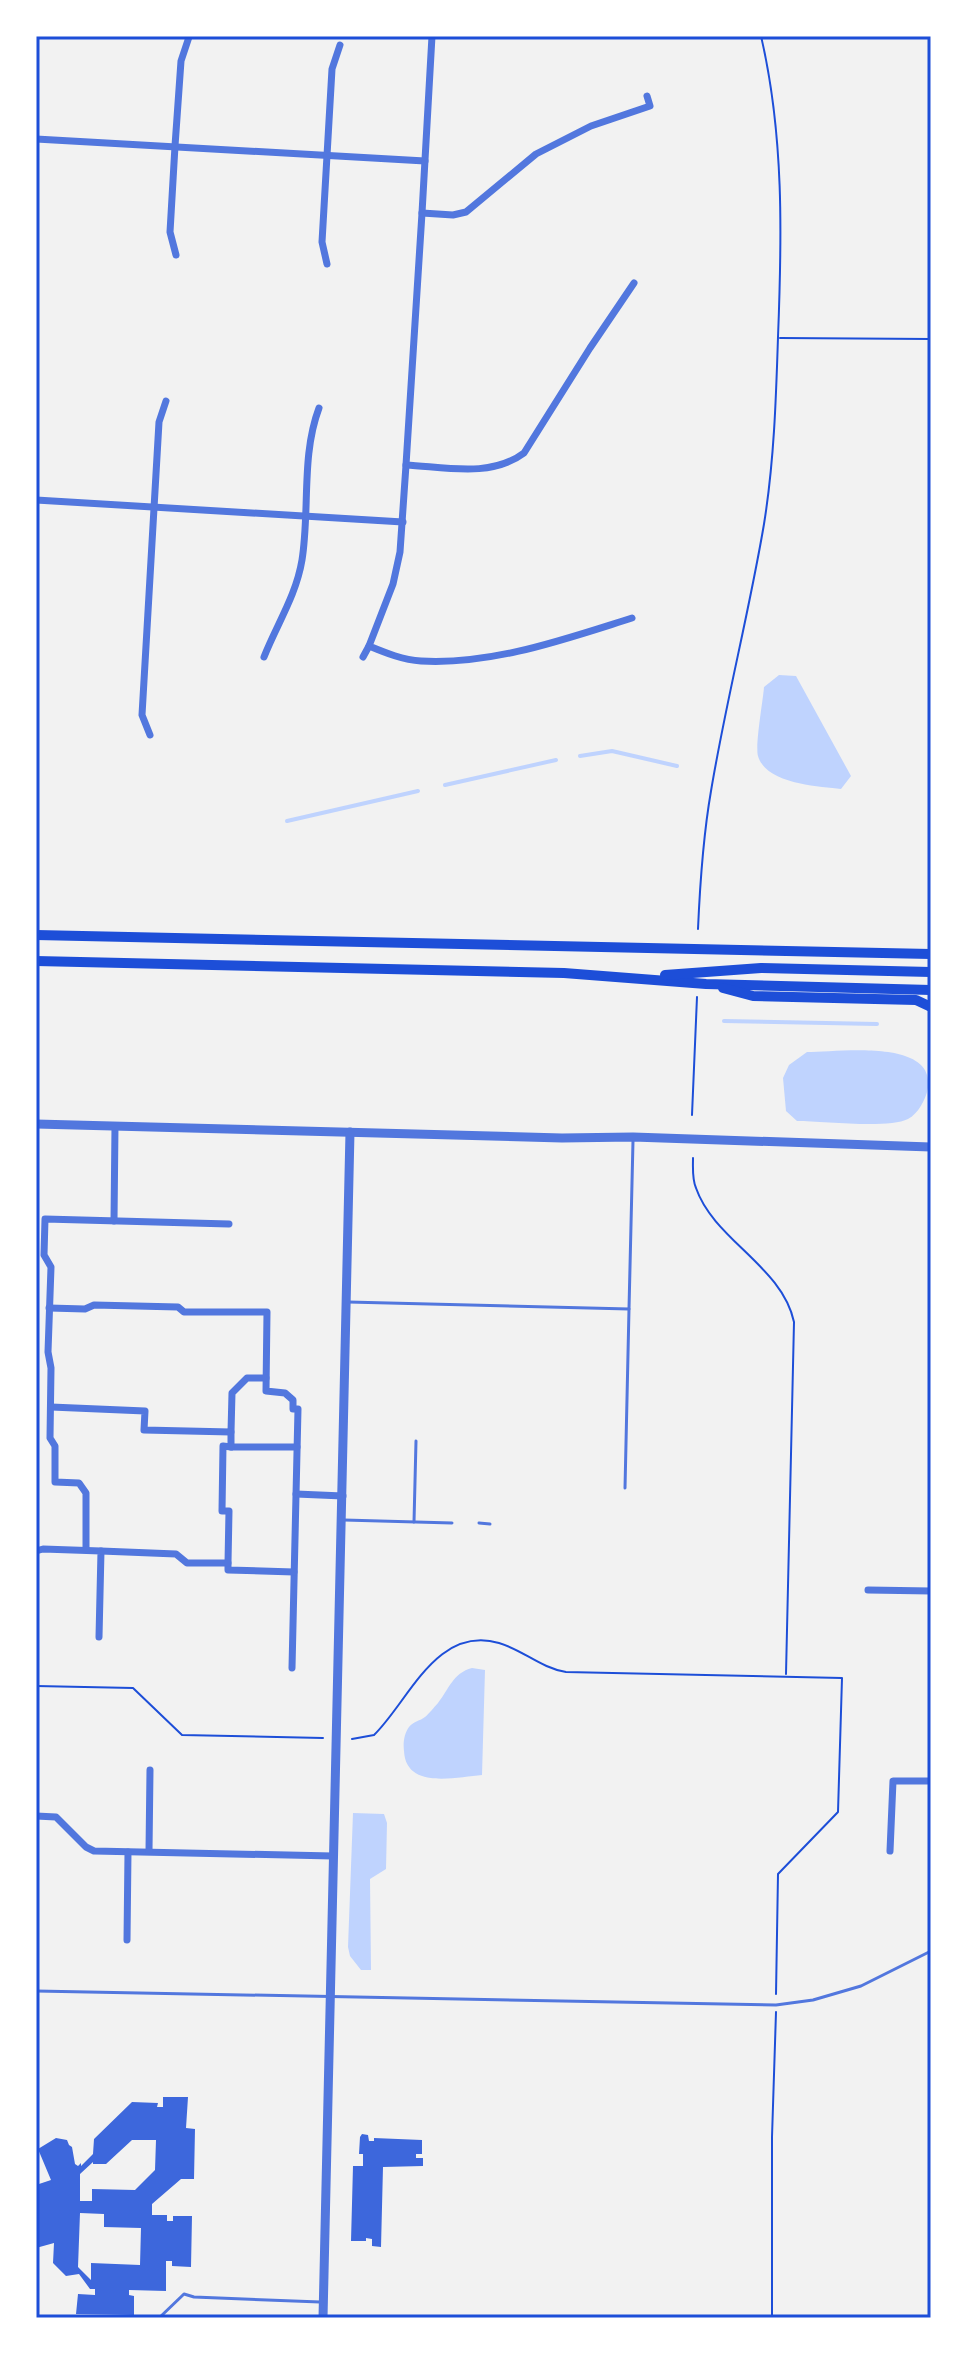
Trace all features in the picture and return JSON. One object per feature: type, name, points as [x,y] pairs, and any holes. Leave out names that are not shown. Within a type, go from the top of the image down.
[{"type":"main road","points":[[36,935],[931,954]]},
{"type":"main road","points":[[36,961],[564,973],[706,984],[931,990]]},
{"type":"main road","points":[[635,977],[761,968],[931,972]]},
{"type":"main road","points":[[706,984],[753,996],[916,1000],[931,1007]]},
{"type":"street","points":[[363,657],[393,584],[400,552],[432,36]]},
{"type":"street","points":[[176,255],[170,232],[175,146],[181,61],[189,37]]},
{"type":"street","points":[[327,264],[322,242],[332,69],[340,45]]},
{"type":"street","points":[[422,213],[453,215],[466,212],[536,154],[591,126],[650,106],[647,96]]},
{"type":"street","points":[[36,139],[425,161]]},
{"type":"street","points":[[406,465],[483,469],[513,462],[524,453],[634,283]]},
{"type":"street","points":[[150,735],[142,715],[159,422],[166,401]]},
{"type":"street","points":[[264,657],[296,586],[302,560],[311,430],[319,408]]},
{"type":"street","points":[[36,500],[403,522]]},
{"type":"street","points":[[369,646],[395,657],[420,661],[460,660],[547,644],[632,618]]},
{"type":"street","points":[[36,1124],[931,1147]]},
{"type":"street","points":[[114,1221],[115,1126]]},
{"type":"street","points":[[323,2318],[350,1132]]},
{"type":"street","points":[[86,1549],[86,1493],[79,1483],[55,1482],[55,1446],[50,1438],[51,1368],[48,1352],[51,1267],[44,1255],[45,1219],[229,1224]]},
{"type":"street","points":[[49,1308],[164,1306],[178,1307],[184,1312],[267,1312],[267,1392],[285,1393],[293,1400],[293,1409],[298,1409],[292,1668]]},
{"type":"street","points":[[231,1447],[232,1393],[247,1378],[266,1378]]},
{"type":"street","points":[[51,1407],[145,1411],[144,1430],[231,1432]]},
{"type":"street","points":[[294,1572],[228,1570],[229,1511],[222,1511],[222,1485],[223,1446],[297,1447]]},
{"type":"street","points":[[296,1494],[343,1496]]},
{"type":"street","points":[[36,1551],[86,1549],[176,1554],[187,1563],[228,1563]]},
{"type":"street","points":[[99,1637],[101,1551]]},
{"type":"street","points":[[868,1590],[931,1591]]},
{"type":"street","points":[[149,1851],[150,1770]]},
{"type":"street","points":[[890,1851],[893,1781],[931,1781]]},
{"type":"street","points":[[36,1816],[56,1817],[94,1851],[333,1856]]},
{"type":"street","points":[[127,1940],[128,1852]]},
{"type":"lane","points":[[625,1488],[633,1137]]},
{"type":"lane","points":[[346,1302],[629,1309]]},
{"type":"lane","points":[[414,1522],[416,1441]]},
{"type":"lane","points":[[342,1520],[452,1523]]},
{"type":"lane","points":[[479,1523],[490,1524]]},
{"type":"lane","points":[[36,1991],[776,2005],[813,2000],[861,1986],[931,1951]]},
{"type":"lane","points":[[159,2318],[184,2294],[194,2297],[323,2302]]},
{"type":"path","points":[[698,929],[700,874],[710,792],[768,499],[775,446],[781,259],[777,129],[761,36]]},
{"type":"path","points":[[778,338],[931,339]]},
{"type":"path","points":[[692,1115],[697,993]]},
{"type":"path","points":[[693,1158],[694,1183],[703,1203],[776,1284],[791,1306],[794,1322],[786,1676]]},
{"type":"path","points":[[352,1739],[374,1735],[439,1655],[479,1641],[511,1647],[540,1664],[566,1672],[842,1678],[838,1812],[778,1874],[772,2137],[772,2318]]},
{"type":"path","points":[[36,1686],[133,1688],[182,1735],[323,1738]]},
{"type":"water","points":[[779,675],[796,676],[851,776],[841,789],[782,778],[771,773],[758,756],[764,687]]},
{"type":"water","points":[[861,1050],[901,1055],[916,1061],[926,1072],[928,1088],[925,1097],[915,1114],[899,1122],[797,1121],[786,1111],[783,1078],[789,1065],[807,1052]]},
{"type":"water","points":[[472,1668],[485,1670],[482,1775],[446,1779],[423,1776],[413,1771],[407,1763],[404,1748],[406,1733],[411,1725],[430,1712],[456,1678]]},
{"type":"water","points":[[353,1813],[384,1814],[387,1823],[386,1869],[370,1879],[371,1970],[361,1970],[350,1956],[348,1947]]},
{"type":"building","points":[[163,2097],[188,2097],[186,2128],[195,2129],[194,2179],[181,2179],[152,2204],[152,2215],[167,2215],[167,2221],[173,2221],[173,2216],[192,2216],[191,2267],[172,2266],[172,2261],[166,2261],[166,2291],[129,2290],[129,2295],[134,2296],[134,2315],[76,2314],[78,2294],[95,2295],[95,2289],[90,2289],[79,2274],[66,2276],[53,2263],[54,2243],[36,2248],[36,2185],[51,2180],[38,2149],[56,2138],[67,2140],[72,2147],[75,2164],[78,2166],[81,2163],[81,2166],[93,2154],[94,2139],[132,2102],[158,2103],[157,2107],[163,2107]],"holes":[[[132,2140],[156,2140],[155,2170],[135,2190],[92,2189],[92,2201],[80,2201],[80,2174],[93,2162],[106,2164]],[[80,2213],[104,2214],[104,2227],[141,2228],[140,2265],[91,2263],[91,2280],[78,2267]]]},
{"type":"building","points":[[362,2134],[368,2135],[369,2141],[374,2141],[374,2138],[422,2140],[422,2154],[416,2154],[416,2158],[423,2158],[423,2166],[383,2167],[381,2247],[372,2246],[372,2239],[351,2241],[353,2166],[363,2166],[363,2154],[359,2154]]},
{"type":"waterway","points":[[580,756],[612,751],[677,766]]},
{"type":"waterway","points":[[445,785],[556,760]]},
{"type":"waterway","points":[[287,821],[418,791]]},
{"type":"waterway","points":[[724,1021],[877,1024]]}]
